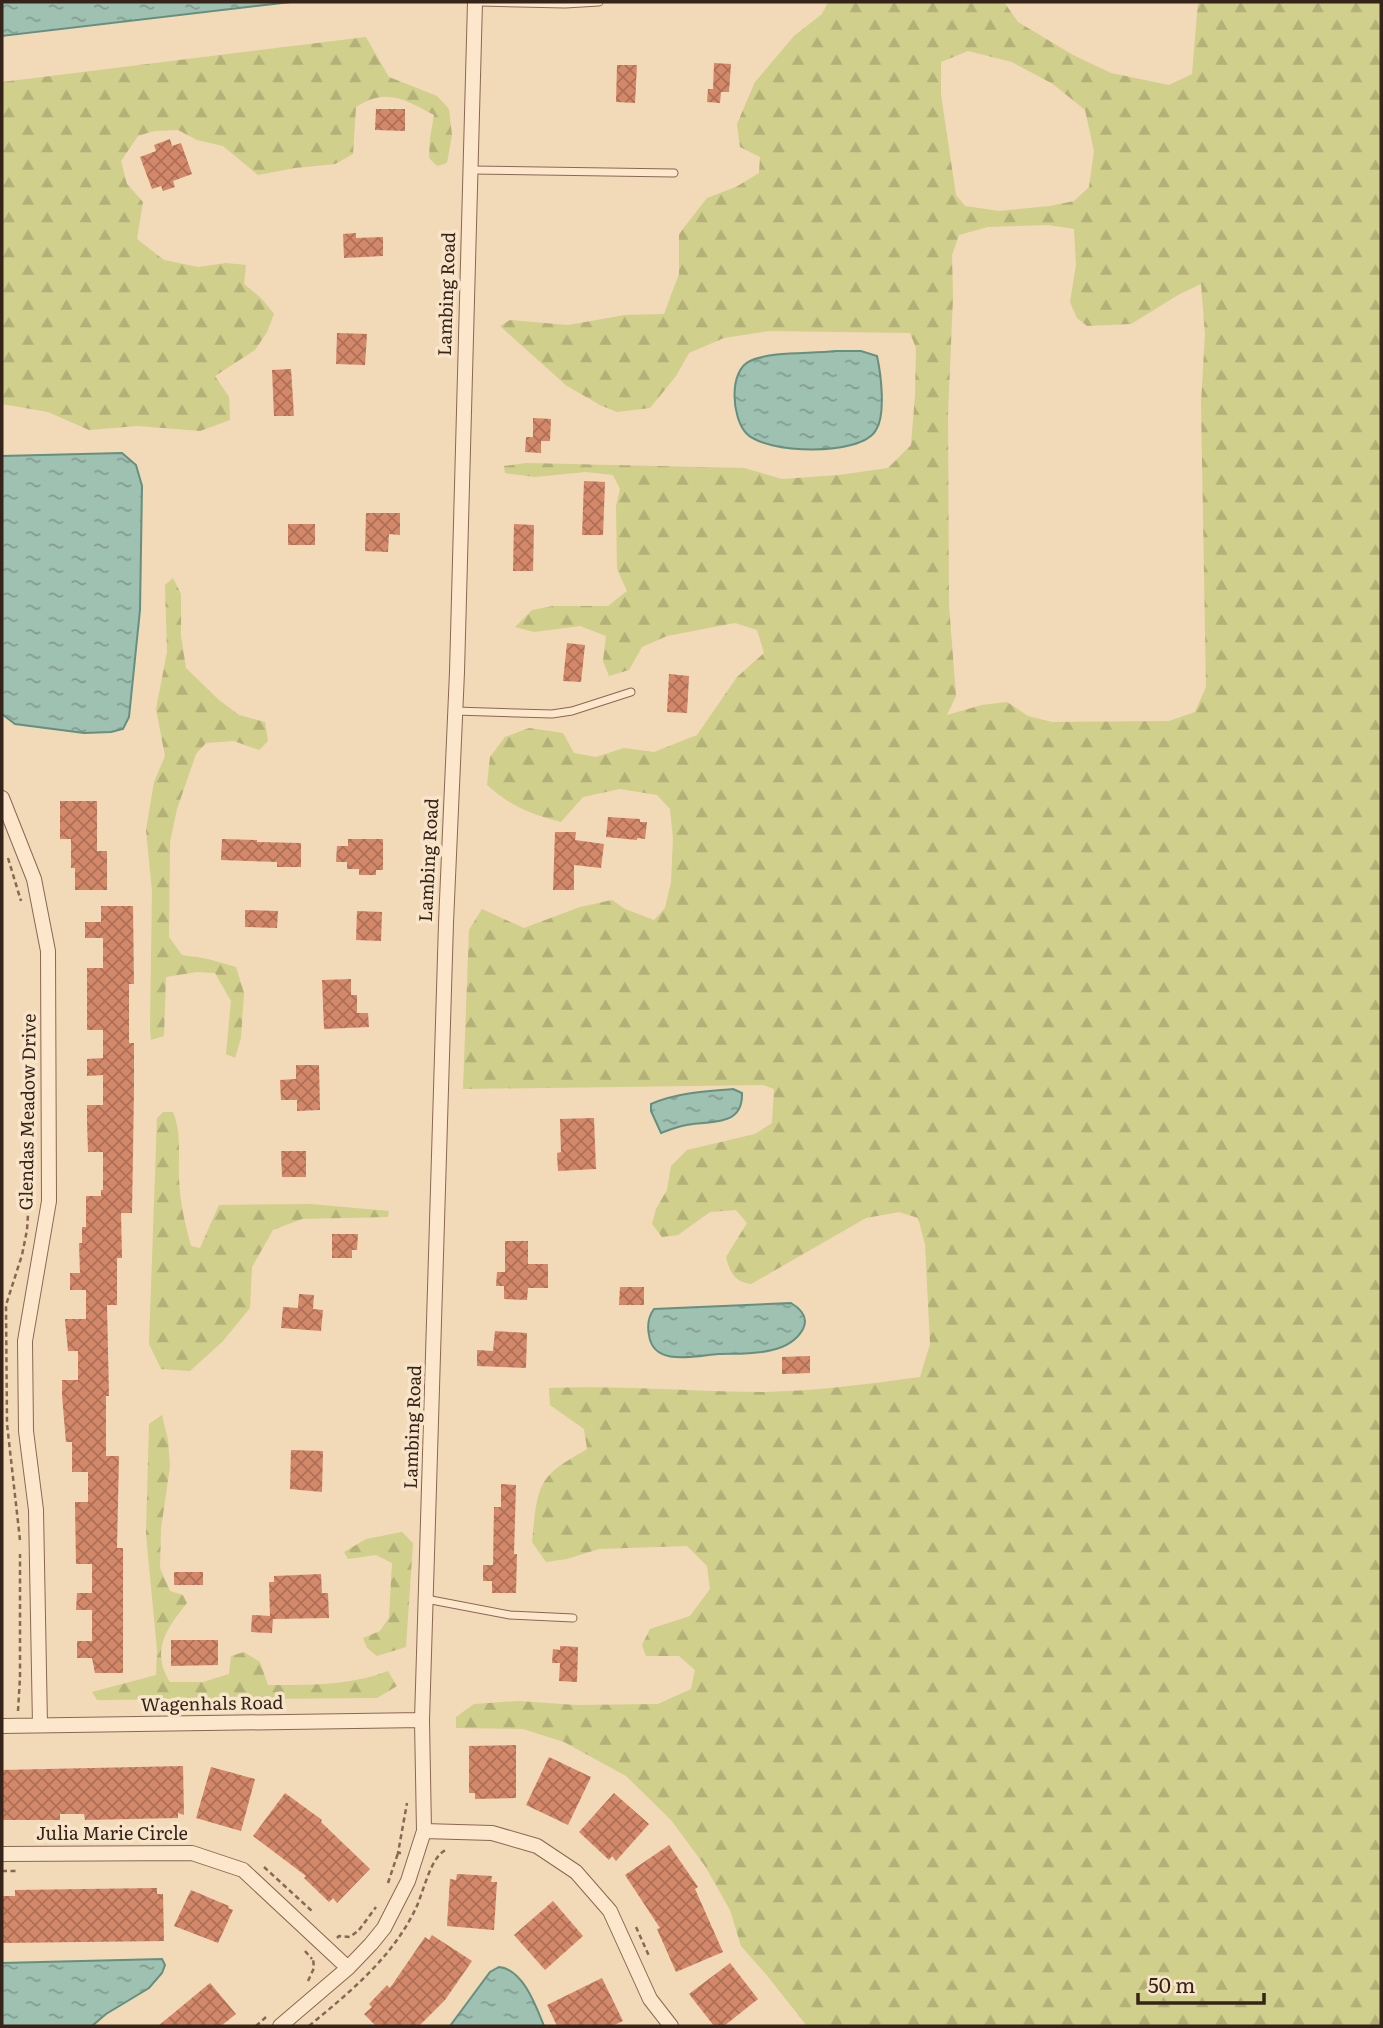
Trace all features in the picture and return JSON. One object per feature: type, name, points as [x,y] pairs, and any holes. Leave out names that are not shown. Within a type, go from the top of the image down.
[{"type":"street","name":"Lambing Road","points":[[280,2026],[348,1968],[371,1944],[395,1909],[408,1881],[424,1831],[422,1720],[470,170],[478,2]]},
{"type":"street","name":"Glendas Meadow Drive","points":[[2,798],[34,878],[48,951],[50,1201],[25,1341],[26,1431],[36,1510],[40,1725]]},
{"type":"street","name":"Wagenhals Road","points":[[2,1726],[422,1720]]},
{"type":"street","points":[[424,1831],[492,1833],[537,1846],[576,1872],[610,1911],[650,1999],[671,2026]]},
{"type":"street","name":"Julia Marie Circle","points":[[2,1854],[192,1853],[225,1862],[243,1870],[348,1968]]},
{"type":"lane","points":[[478,2],[600,2]]},
{"type":"lane","points":[[470,170],[674,173]]},
{"type":"lane","points":[[455,711],[552,714],[572,711],[631,692]]},
{"type":"lane","points":[[426,1599],[510,1615],[573,1618]]},
{"type":"path","points":[[2,1871],[15,1871]]},
{"type":"path","points":[[334,1941],[339,1936],[350,1937],[358,1931]]},
{"type":"path","points":[[300,1945],[312,1959],[314,1968],[306,1983]]},
{"type":"path","points":[[312,1959],[317,1955]]},
{"type":"path","points":[[256,2026],[273,2012]]},
{"type":"green space","points":[[828,2],[1004,2],[1018,22],[1073,55],[1111,73],[1169,85],[1192,74],[1198,2],[1381,2],[1381,2026],[807,2026],[741,1946],[730,1910],[705,1866],[671,1820],[626,1776],[564,1742],[523,1729],[456,1728],[456,1717],[474,1704],[518,1701],[576,1705],[658,1704],[691,1689],[695,1670],[679,1656],[646,1656],[642,1645],[650,1629],[690,1616],[710,1589],[707,1566],[687,1546],[599,1549],[546,1562],[532,1542],[537,1503],[544,1482],[558,1467],[587,1449],[584,1429],[550,1405],[549,1388],[765,1392],[862,1385],[920,1377],[930,1344],[925,1244],[918,1218],[899,1212],[866,1218],[751,1284],[740,1281],[734,1275],[726,1257],[747,1223],[736,1210],[710,1212],[678,1235],[662,1237],[652,1224],[656,1209],[667,1190],[671,1166],[687,1150],[755,1134],[772,1123],[774,1089],[763,1085],[463,1089],[469,930],[482,909],[524,928],[580,907],[612,900],[625,909],[654,920],[665,908],[671,882],[673,839],[670,809],[657,795],[620,789],[583,797],[561,822],[522,809],[487,785],[490,757],[505,737],[529,728],[563,733],[574,753],[596,757],[624,748],[654,752],[697,735],[737,677],[764,653],[757,630],[735,623],[667,636],[642,647],[629,670],[609,676],[603,661],[606,636],[580,626],[534,632],[515,627],[532,610],[553,606],[608,606],[627,591],[617,569],[616,506],[620,489],[613,475],[586,472],[535,477],[505,473],[504,466],[527,463],[744,468],[782,479],[888,468],[911,445],[916,348],[910,333],[769,331],[724,338],[689,353],[676,376],[650,408],[617,412],[567,386],[500,326],[510,320],[568,325],[625,315],[664,314],[679,274],[679,234],[707,198],[736,187],[759,173],[760,157],[740,147],[737,124],[755,82],[794,36],[822,14]],"holes":[[[968,51],[1012,62],[1053,84],[1085,110],[1094,151],[1089,187],[1074,201],[999,211],[965,206],[956,195],[941,95],[941,62]],[[1048,225],[1074,229],[1076,265],[1070,302],[1077,318],[1087,326],[1131,324],[1201,284],[1205,334],[1201,403],[1206,687],[1195,712],[1169,721],[1052,722],[1028,716],[1007,702],[982,705],[947,715],[956,696],[949,605],[948,414],[952,255],[959,235],[988,227]]]},
{"type":"green space","points":[[366,37],[389,77],[437,96],[449,109],[452,135],[447,163],[437,166],[429,158],[434,115],[405,101],[387,97],[367,101],[356,107],[353,154],[335,164],[258,175],[223,146],[197,140],[178,130],[154,131],[138,136],[121,161],[127,184],[143,202],[137,239],[164,260],[198,267],[226,263],[246,265],[244,284],[262,299],[274,314],[267,332],[255,350],[215,376],[229,397],[230,420],[200,431],[138,426],[89,430],[48,412],[2,404],[2,82]]},
{"type":"green space","points":[[173,578],[181,594],[181,636],[186,668],[239,715],[265,722],[268,741],[259,750],[234,741],[206,743],[196,754],[177,809],[170,842],[169,937],[182,955],[236,967],[244,993],[241,1038],[235,1058],[226,1054],[231,1001],[215,973],[197,972],[166,977],[164,1036],[151,1040],[152,891],[146,830],[154,782],[165,756],[156,709],[167,652],[165,585]]},
{"type":"green space","points":[[163,1112],[173,1112],[178,1129],[180,1196],[191,1246],[200,1248],[219,1205],[310,1204],[389,1211],[388,1217],[302,1219],[273,1230],[252,1267],[250,1308],[223,1341],[190,1371],[161,1369],[149,1344],[157,1118]]},
{"type":"green space","points":[[162,1415],[170,1466],[161,1529],[160,1568],[170,1591],[183,1595],[187,1603],[163,1640],[161,1660],[170,1682],[203,1682],[229,1674],[231,1656],[244,1652],[260,1662],[268,1685],[344,1682],[388,1671],[397,1686],[377,1698],[97,1700],[92,1692],[156,1675],[157,1650],[146,1534],[149,1424]]},
{"type":"green space","points":[[402,1532],[413,1543],[406,1647],[377,1656],[367,1648],[363,1638],[380,1631],[389,1618],[392,1563],[376,1555],[348,1559],[344,1552],[366,1539]]},
{"type":"water","points":[[2,2],[291,2],[2,36]]},
{"type":"water","points":[[861,351],[877,356],[881,383],[881,415],[876,430],[867,439],[852,445],[812,450],[772,445],[756,440],[746,433],[738,417],[734,395],[738,374],[743,366],[750,361],[769,356]]},
{"type":"water","points":[[122,453],[136,465],[142,486],[140,610],[129,717],[123,729],[111,732],[84,733],[15,724],[2,714],[2,456]]},
{"type":"water","points":[[733,1089],[742,1093],[741,1103],[738,1111],[726,1119],[685,1125],[661,1133],[651,1111],[651,1104],[671,1097]]},
{"type":"water","points":[[791,1303],[803,1314],[803,1329],[787,1345],[765,1352],[667,1356],[652,1345],[649,1335],[650,1315],[654,1309]]},
{"type":"water","points":[[162,1959],[165,1965],[162,1973],[149,1988],[106,2014],[92,2026],[2,2026],[2,1963]]},
{"type":"water","points":[[499,1967],[507,1969],[522,1981],[544,2026],[450,2026],[490,1972]]},
{"type":"building","points":[[714,63],[731,64],[729,92],[721,92],[720,103],[707,102],[708,89],[713,89]]},
{"type":"building","points":[[617,65],[637,65],[635,103],[616,102]]},
{"type":"building","points":[[376,109],[405,109],[405,131],[375,130]]},
{"type":"building","points":[[170,139],[172,146],[181,143],[192,174],[173,181],[175,187],[163,191],[161,186],[152,189],[140,157],[156,151],[154,145]]},
{"type":"building","points":[[356,233],[356,238],[383,237],[383,256],[344,258],[343,234]]},
{"type":"building","points":[[337,333],[367,334],[365,365],[336,364]]},
{"type":"building","points":[[291,369],[294,416],[274,416],[272,370]]},
{"type":"building","points":[[533,418],[551,419],[550,441],[541,441],[541,453],[525,452],[526,437],[533,437]]},
{"type":"building","points":[[584,481],[605,482],[603,535],[582,535]]},
{"type":"building","points":[[366,513],[400,513],[400,535],[389,534],[388,552],[365,551]]},
{"type":"building","points":[[288,524],[315,524],[315,545],[288,545]]},
{"type":"building","points":[[514,524],[534,525],[533,571],[513,571]]},
{"type":"building","points":[[567,643],[585,645],[581,682],[563,681]]},
{"type":"building","points":[[669,674],[689,676],[687,713],[667,712]]},
{"type":"building","points":[[60,801],[97,801],[97,851],[107,851],[107,890],[75,890],[75,868],[71,868],[71,839],[60,839]]},
{"type":"building","points":[[608,817],[647,822],[645,839],[606,837]]},
{"type":"building","points":[[555,832],[576,832],[575,840],[604,844],[601,868],[574,865],[574,890],[553,890]]},
{"type":"building","points":[[222,839],[301,843],[301,867],[277,867],[277,862],[221,860]]},
{"type":"building","points":[[348,839],[383,839],[383,870],[376,870],[376,875],[359,875],[359,869],[347,869],[347,862],[336,862],[337,846],[348,846]]},
{"type":"building","points":[[101,906],[133,906],[134,984],[129,984],[129,1043],[134,1043],[132,1213],[121,1213],[122,1258],[117,1258],[117,1305],[107,1305],[109,1396],[106,1396],[106,1456],[119,1456],[117,1548],[123,1548],[123,1673],[95,1673],[92,1658],[77,1658],[77,1641],[92,1641],[92,1610],[76,1610],[77,1593],[92,1593],[92,1564],[76,1564],[75,1502],[88,1502],[88,1472],[72,1472],[72,1442],[66,1442],[62,1396],[62,1380],[78,1380],[78,1351],[68,1351],[65,1319],[86,1319],[86,1290],[70,1290],[70,1273],[80,1273],[79,1243],[82,1243],[82,1227],[86,1227],[86,1196],[101,1196],[103,1190],[103,1152],[88,1152],[87,1105],[103,1105],[103,1075],[87,1076],[87,1059],[103,1058],[103,1030],[87,1030],[87,968],[103,968],[103,938],[85,938],[85,922],[101,922]]},
{"type":"building","points":[[245,910],[278,911],[277,928],[245,927]]},
{"type":"building","points":[[357,911],[382,912],[381,941],[356,940]]},
{"type":"building","points":[[351,979],[351,995],[357,995],[357,1013],[368,1013],[369,1027],[324,1029],[322,980]]},
{"type":"building","points":[[296,1065],[319,1065],[320,1110],[297,1111],[297,1100],[281,1100],[280,1080],[296,1079]]},
{"type":"building","points":[[594,1118],[596,1169],[558,1171],[557,1153],[561,1152],[560,1119]]},
{"type":"building","points":[[281,1151],[306,1151],[306,1177],[282,1177]]},
{"type":"building","points":[[332,1234],[358,1234],[357,1250],[352,1250],[352,1258],[332,1258]]},
{"type":"building","points":[[505,1241],[528,1241],[528,1264],[548,1264],[548,1288],[528,1288],[527,1300],[504,1299],[504,1286],[496,1286],[497,1272],[505,1272]]},
{"type":"building","points":[[620,1287],[644,1287],[644,1305],[619,1305]]},
{"type":"building","points":[[299,1294],[314,1295],[313,1309],[323,1310],[321,1331],[281,1328],[283,1307],[298,1308]]},
{"type":"building","points":[[495,1331],[527,1333],[526,1368],[477,1366],[477,1350],[493,1351]]},
{"type":"building","points":[[810,1356],[810,1373],[782,1374],[782,1357]]},
{"type":"building","points":[[291,1450],[323,1451],[322,1492],[290,1489]]},
{"type":"building","points":[[501,1484],[516,1485],[516,1593],[492,1593],[492,1581],[483,1581],[483,1565],[493,1565],[494,1507],[501,1507]]},
{"type":"building","points":[[174,1572],[203,1572],[203,1585],[174,1585]]},
{"type":"building","points":[[321,1574],[322,1593],[328,1593],[329,1618],[273,1619],[272,1633],[251,1632],[252,1615],[270,1616],[269,1582],[274,1582],[274,1576]]},
{"type":"building","points":[[171,1640],[218,1640],[218,1665],[171,1666]]},
{"type":"building","points":[[560,1646],[578,1647],[577,1682],[559,1681],[560,1663],[552,1663],[553,1649],[560,1650]]},
{"type":"building","points":[[516,1745],[516,1798],[475,1799],[475,1793],[469,1793],[469,1746]]},
{"type":"building","points":[[549,1757],[591,1777],[568,1825],[526,1805]]},
{"type":"building","points":[[183,1766],[184,1815],[178,1813],[178,1818],[85,1820],[84,1814],[60,1814],[60,1820],[2,1820],[2,1770]]},
{"type":"building","points":[[211,1767],[255,1779],[241,1831],[196,1818]]},
{"type":"building","points":[[285,1793],[322,1820],[321,1822],[370,1869],[337,1903],[333,1898],[329,1902],[304,1878],[306,1876],[253,1836]]},
{"type":"building","points":[[614,1793],[649,1824],[616,1861],[612,1856],[609,1860],[579,1832]]},
{"type":"building","points":[[669,1845],[698,1887],[695,1889],[723,1952],[676,1972],[657,1929],[660,1928],[625,1875]]},
{"type":"building","points":[[457,1874],[492,1876],[491,1882],[497,1882],[494,1930],[447,1926],[450,1879],[456,1880]]},
{"type":"building","points":[[157,1888],[157,1894],[163,1894],[164,1941],[2,1943],[2,1896],[15,1896],[15,1890]]},
{"type":"building","points":[[191,1890],[233,1910],[218,1943],[174,1926]]},
{"type":"building","points":[[553,1901],[583,1936],[545,1970],[514,1935]]},
{"type":"building","points":[[432,1935],[472,1961],[445,2000],[419,2026],[376,2026],[364,2014],[372,2007],[369,2004],[387,1985],[390,1988],[425,1937],[429,1940]]},
{"type":"building","points":[[730,1963],[758,1999],[724,2026],[714,2026],[689,1994]]},
{"type":"building","points":[[602,1978],[623,2021],[612,2026],[557,2026],[547,2005]]},
{"type":"building","points":[[210,1983],[236,2014],[221,2026],[158,2026]]}]
